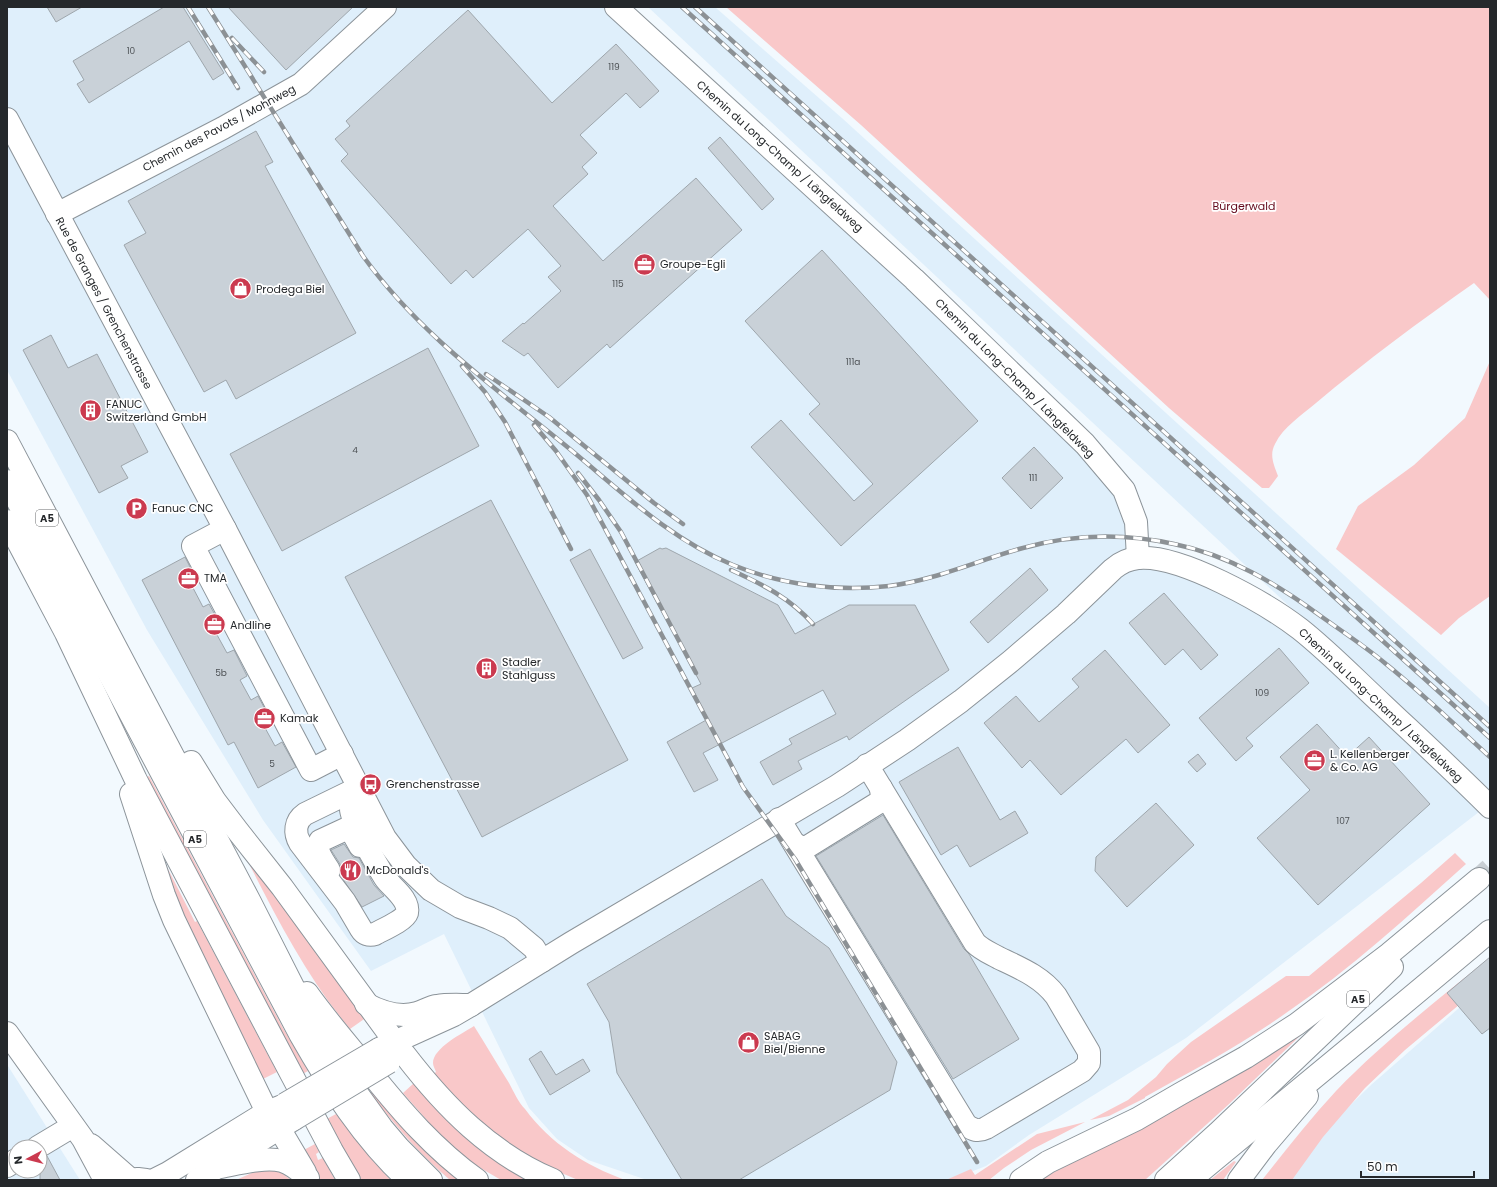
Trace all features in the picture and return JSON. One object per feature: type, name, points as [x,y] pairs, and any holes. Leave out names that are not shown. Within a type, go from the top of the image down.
[{"type":"main road","name":"Chemin des Pavots / Mohnweg","points":[[56,214],[223,128],[301,84],[385,7]]},
{"type":"main road","name":"Chemin du Long-Champ / Längfeldweg","points":[[616,7],[914,279],[1085,444],[1124,490],[1136,522],[1138,558],[1159,560],[1182,566],[1249,596],[1281,615],[1300,629],[1347,670],[1490,807]]},
{"type":"main road","name":"Rue de Granges / Grenchenstrasse","points":[[7,119],[56,214],[225,529],[386,838],[406,866],[431,890],[453,904],[510,928],[534,948],[542,961]]},
{"type":"main road","name":"A5","points":[[7,441],[250,902],[305,1011],[330,1056],[382,1128],[430,1180]]},
{"type":"main road","name":"A5","points":[[7,481],[316,1062],[346,1107],[387,1158],[408,1180]]},
{"type":"main road","points":[[7,522],[21,562],[128,784],[174,920],[281,1116],[309,1179]]},
{"type":"main road","points":[[7,522],[66,633],[136,780],[321,1130],[349,1180]]},
{"type":"main road","points":[[225,529],[193,546],[311,770],[342,754]]},
{"type":"main road","points":[[154,1180],[281,1116],[392,1052],[437,1035],[471,1005],[779,819],[837,786],[907,740],[961,701],[1066,614],[1119,564],[1138,558]]},
{"type":"main road","points":[[88,594],[215,801],[282,887],[366,1004],[392,1052],[470,1128],[507,1155],[553,1180]]},
{"type":"main road","points":[[779,819],[966,1126],[976,1130],[986,1128],[1082,1070],[1089,1063],[1089,1052],[1056,996],[1037,978],[984,950],[974,943],[867,766]]},
{"type":"main road","points":[[795,844],[801,847],[807,846],[878,803],[882,798],[881,788]]},
{"type":"main road","points":[[363,792],[352,805],[352,817],[385,878]]},
{"type":"main road","points":[[345,902],[300,843],[296,835],[296,827],[300,817],[304,814],[348,793],[363,792]]},
{"type":"main road","points":[[345,828],[348,828],[351,830],[369,862],[385,878],[406,903],[407,912],[403,918],[375,934],[367,934],[361,929],[345,902],[319,851],[319,842],[345,828]]},
{"type":"main road","name":"A5","points":[[1166,1180],[1364,994],[1463,893],[1479,879]]},
{"type":"main road","points":[[1021,1180],[1048,1162],[1137,1119],[1246,1057],[1271,1041],[1297,1024],[1331,998],[1463,893]]},
{"type":"main road","points":[[250,902],[305,991],[348,1045],[427,1139],[446,1157],[477,1180]]},
{"type":"main road","points":[[1190,1180],[1270,1112],[1384,1021],[1490,931]]},
{"type":"main road","points":[[366,1004],[381,1010],[404,1014],[416,1013],[430,1007],[471,1005]]},
{"type":"main road","points":[[1239,1180],[1292,1113],[1343,1059],[1384,1021]]},
{"type":"main road","points":[[7,1033],[78,1132],[105,1180]]},
{"type":"main road","points":[[196,1180],[215,1168],[281,1116]]},
{"type":"main road","points":[[48,1143],[78,1132]]},
{"type":"main road","points":[[78,1132],[131,1180],[146,1180]]},
{"type":"main road","points":[[215,1168],[257,1161],[279,1160],[290,1164],[309,1179]]},
{"type":"shaded area","points":[[7,7],[616,7],[1124,490],[1138,558],[1249,596],[1488,805],[1186,1038],[1029,1135],[986,1166],[950,1180],[647,1180],[588,1160],[557,1139],[529,1108],[444,934],[371,971],[263,820],[147,630],[7,370]]},
{"type":"shaded area","points":[[648,7],[715,7],[843,119],[1490,708],[1490,794]]},
{"type":"shaded area","points":[[1490,981],[1490,1180],[1284,1180],[1324,1131],[1371,1085]]},
{"type":"shaded area","points":[[7,1064],[80,1180],[7,1180]]},
{"type":"green space","name":"Bürgerwald","points":[[726,7],[1490,7],[1490,300],[1474,283],[1413,327],[1335,387],[1299,417],[1278,438],[1273,448],[1272,456],[1278,476],[1269,488],[1262,488],[1169,408],[861,125]]},
{"type":"green space","points":[[1490,361],[1490,596],[1459,618],[1441,635],[1336,549],[1358,506],[1414,465],[1465,418]]},
{"type":"green space","points":[[149,776],[283,1028],[308,1071],[299,1076],[143,779]]},
{"type":"green space","points":[[1455,853],[1466,864],[1379,942],[1310,996],[1252,1036],[1145,1098],[1109,1116],[1090,1120],[1128,1100],[1156,1077],[1167,1064],[1191,1042],[1286,976],[1309,976]]},
{"type":"green space","points":[[244,854],[367,1017],[350,1029],[319,988],[305,966]]},
{"type":"green space","points":[[166,865],[195,922],[197,921],[277,1072],[261,1080],[177,901]]},
{"type":"green space","points":[[1490,957],[1490,979],[1405,1050],[1365,1088],[1323,1137],[1292,1180],[1262,1180],[1317,1112],[1354,1073],[1411,1022]]},
{"type":"green space","points":[[474,1026],[520,1103],[546,1133],[570,1152],[596,1168],[625,1180],[578,1180],[552,1169],[516,1150],[483,1126],[432,1075],[436,1072],[433,1063],[434,1057],[438,1052],[449,1042]]},
{"type":"green space","points":[[1304,1032],[1228,1105],[1145,1180],[1040,1180]]},
{"type":"green space","points":[[414,1083],[442,1115],[535,1180],[501,1180],[472,1163],[455,1150],[403,1093]]},
{"type":"green space","points":[[377,1089],[466,1180],[450,1180],[417,1149],[370,1093]]},
{"type":"green space","points":[[336,1114],[374,1162],[391,1180],[356,1180],[323,1121]]},
{"type":"green space","points":[[1085,1122],[1031,1150],[989,1180],[946,1180],[971,1169],[975,1175],[1037,1134]]},
{"type":"green space","points":[[315,1144],[319,1152],[316,1154],[318,1160],[323,1158],[335,1180],[317,1180],[300,1152]]},
{"type":"green space","points":[[1234,1161],[1236,1162],[1223,1180],[1210,1180]]},
{"type":"green space","points":[[271,1170],[282,1173],[291,1180],[236,1180],[254,1172]]},
{"type":"building","points":[[47,7],[82,7],[56,22]]},
{"type":"building","points":[[164,7],[183,7],[224,73],[213,80],[189,41],[89,103],[77,84],[84,80],[73,61]]},
{"type":"building","points":[[228,7],[353,7],[286,70]]},
{"type":"building","points":[[468,10],[552,103],[616,44],[659,91],[640,108],[626,93],[580,135],[597,153],[582,167],[588,174],[553,206],[603,261],[696,178],[742,230],[610,348],[607,344],[558,388],[528,353],[524,356],[502,341],[523,323],[524,324],[561,291],[548,277],[561,266],[528,229],[473,278],[466,270],[451,284],[341,161],[348,154],[335,139],[350,126],[346,121]]},
{"type":"building","name":"Prodega Biel","points":[[256,131],[273,162],[265,166],[356,333],[236,399],[226,380],[204,392],[124,245],[146,233],[128,201]]},
{"type":"building","points":[[720,137],[774,199],[762,210],[708,148]]},
{"type":"building","points":[[822,250],[978,421],[841,546],[751,447],[781,420],[854,501],[873,484],[809,414],[820,404],[745,321]]},
{"type":"building","name":"FANUC Switzerland GmbH","points":[[51,335],[68,368],[97,354],[148,452],[121,466],[128,478],[99,493],[23,350]]},
{"type":"building","points":[[428,348],[479,446],[282,551],[230,454]]},
{"type":"building","points":[[1034,447],[1063,478],[1031,509],[1002,478]]},
{"type":"building","name":"Stadler Stahlguss","points":[[491,500],[628,760],[482,837],[345,577]]},
{"type":"building","points":[[660,548],[666,548],[778,605],[795,634],[849,605],[915,605],[949,670],[849,740],[847,736],[798,761],[802,769],[773,785],[760,762],[792,744],[789,739],[836,714],[823,690],[703,753],[718,780],[694,792],[667,742],[708,719],[692,688],[701,684],[635,562]]},
{"type":"building","points":[[590,549],[643,648],[623,659],[570,560]]},
{"type":"building","points":[[185,557],[198,583],[192,586],[203,607],[209,604],[223,629],[216,633],[227,653],[234,650],[247,676],[240,680],[251,700],[258,696],[272,722],[264,726],[275,746],[282,742],[296,767],[258,788],[234,742],[228,745],[142,580]]},
{"type":"building","points":[[1030,568],[1048,590],[988,643],[970,622]]},
{"type":"building","points":[[1164,593],[1218,655],[1201,670],[1183,649],[1165,665],[1129,623]]},
{"type":"building","points":[[1279,648],[1309,683],[1246,738],[1253,746],[1236,761],[1199,718]]},
{"type":"building","points":[[1105,650],[1170,725],[1138,753],[1126,739],[1061,795],[1030,760],[1022,768],[984,723],[1016,696],[1039,722],[1079,687],[1072,679]]},
{"type":"building","points":[[1317,724],[1347,757],[1369,737],[1430,804],[1318,905],[1257,838],[1310,790],[1280,757]]},
{"type":"building","points":[[958,747],[1000,820],[1015,811],[1028,833],[970,867],[957,845],[941,855],[899,782]]},
{"type":"building","points":[[1198,754],[1206,764],[1197,772],[1188,762]]},
{"type":"building","points":[[1156,803],[1194,845],[1127,907],[1095,871],[1096,857]]},
{"type":"building","points":[[883,815],[964,949],[969,954],[1019,1039],[953,1079],[816,856]]},
{"type":"building","points":[[344,844],[353,857],[359,858],[374,885],[384,896],[362,907],[340,875],[340,864],[331,850]]},
{"type":"building","name":"SABAG Biel/Bienne","points":[[762,879],[786,916],[829,948],[897,1062],[890,1090],[739,1180],[682,1180],[617,1073],[609,1022],[587,984]]},
{"type":"building","points":[[1490,957],[1490,1028],[1482,1034],[1447,993]]},
{"type":"building","points":[[541,1051],[556,1075],[583,1059],[590,1071],[550,1095],[529,1059]]},
{"type":"building","points":[[48,1158],[60,1180],[40,1180],[48,1179]]},
{"type":"tunnel","points":[[1479,879],[1490,869]]},
{"type":"railway","points":[[188,7],[238,88]]},
{"type":"railway","points":[[208,7],[363,256],[409,311],[461,360],[628,498],[668,529],[710,555],[752,572],[790,582],[830,587],[869,588],[906,583],[940,575],[1023,548],[1061,540],[1098,537],[1136,538],[1155,540],[1194,549],[1233,563],[1288,593],[1354,640],[1399,675],[1490,757]]},
{"type":"railway","points":[[682,7],[1490,738]]},
{"type":"railway","points":[[695,7],[1490,727]]},
{"type":"railway","points":[[232,38],[264,72]]},
{"type":"railway","points":[[462,366],[485,392],[505,422],[571,549]]},
{"type":"railway","points":[[486,374],[549,417],[654,503],[683,524]]},
{"type":"railway","points":[[534,425],[556,451],[587,495],[743,787],[795,859],[977,1162]]},
{"type":"railway","points":[[578,473],[621,532],[696,673]]},
{"type":"railway","points":[[731,570],[775,592],[795,607],[813,624]]},
{"type":"place","name":"Groupe-Egli","points":[[645,264]]},
{"type":"place","name":"Prodega Biel","points":[[240,289]]},
{"type":"place","name":"FANUC Switzerland GmbH","points":[[91,410]]},
{"type":"place","name":"Fanuc CNC","points":[[137,508]]},
{"type":"place","name":"TMA","points":[[189,578]]},
{"type":"place","name":"Andline","points":[[215,625]]},
{"type":"place","name":"Stadler Stahlguss","points":[[487,668]]},
{"type":"place","name":"Kamak","points":[[264,718]]},
{"type":"place","name":"L. Kellenberger & Co. AG","points":[[1315,760]]},
{"type":"place","name":"Grenchenstrasse","points":[[371,784]]},
{"type":"place","name":"McDonald's","points":[[351,870]]},
{"type":"place","name":"SABAG Biel/Bienne","points":[[749,1042]]}]
